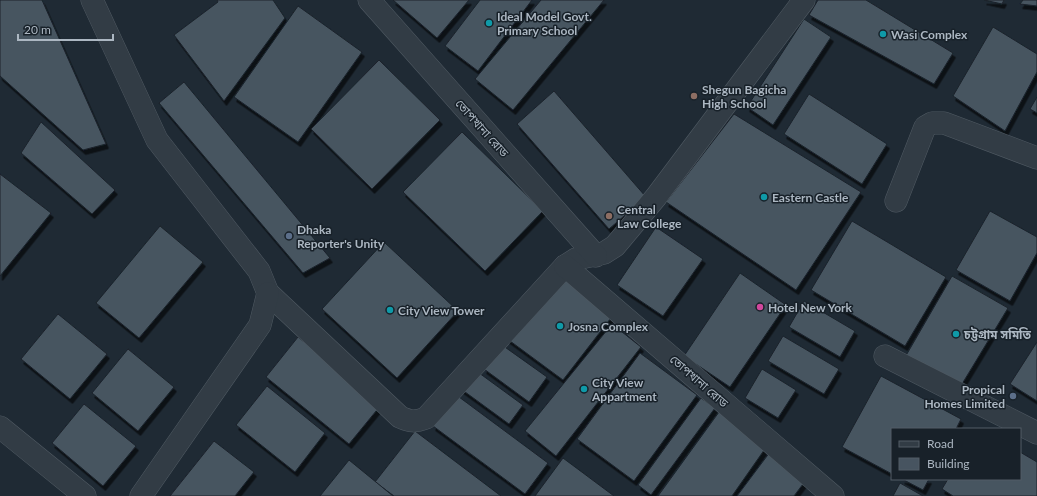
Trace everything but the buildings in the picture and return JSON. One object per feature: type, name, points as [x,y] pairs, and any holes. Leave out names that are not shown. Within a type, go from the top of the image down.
[{"type":"street","points":[[92,0],[157,140],[259,271],[268,293],[400,417],[408,421],[417,422],[426,418],[565,266],[576,259],[596,256],[616,246],[656,197],[804,0]]},
{"type":"street","name":"তোপখানা রোড","points":[[369,0],[596,256]]},
{"type":"street","points":[[896,201],[925,127],[932,123],[944,123],[1037,158]]},
{"type":"street","name":"তোপখানা রোড","points":[[565,266],[834,496]]},
{"type":"street","points":[[142,496],[260,325],[268,293]]},
{"type":"street","points":[[885,356],[1037,433]]},
{"type":"street","points":[[0,427],[85,496]]},
{"type":"place","name":"Ideal Model Govt. Primary School","points":[[489,23]]},
{"type":"place","name":"Wasi Complex","points":[[883,34]]},
{"type":"place","name":"Shegun Bagicha High School","points":[[694,96]]},
{"type":"place","name":"Eastern Castle","points":[[764,197]]},
{"type":"place","name":"Central Law College","points":[[609,216]]},
{"type":"place","name":"Dhaka Reporter's Unity","points":[[289,236]]},
{"type":"place","name":"Hotel New York","points":[[760,307]]},
{"type":"place","name":"City View Tower","points":[[390,310]]},
{"type":"place","name":"Josna Complex","points":[[560,326]]},
{"type":"place","name":"চট্টগ্রাম সমিতি","points":[[956,334]]},
{"type":"place","name":"City View Appartment","points":[[584,389]]},
{"type":"place","name":"Propical Homes Limited","points":[[1013,396]]}]
